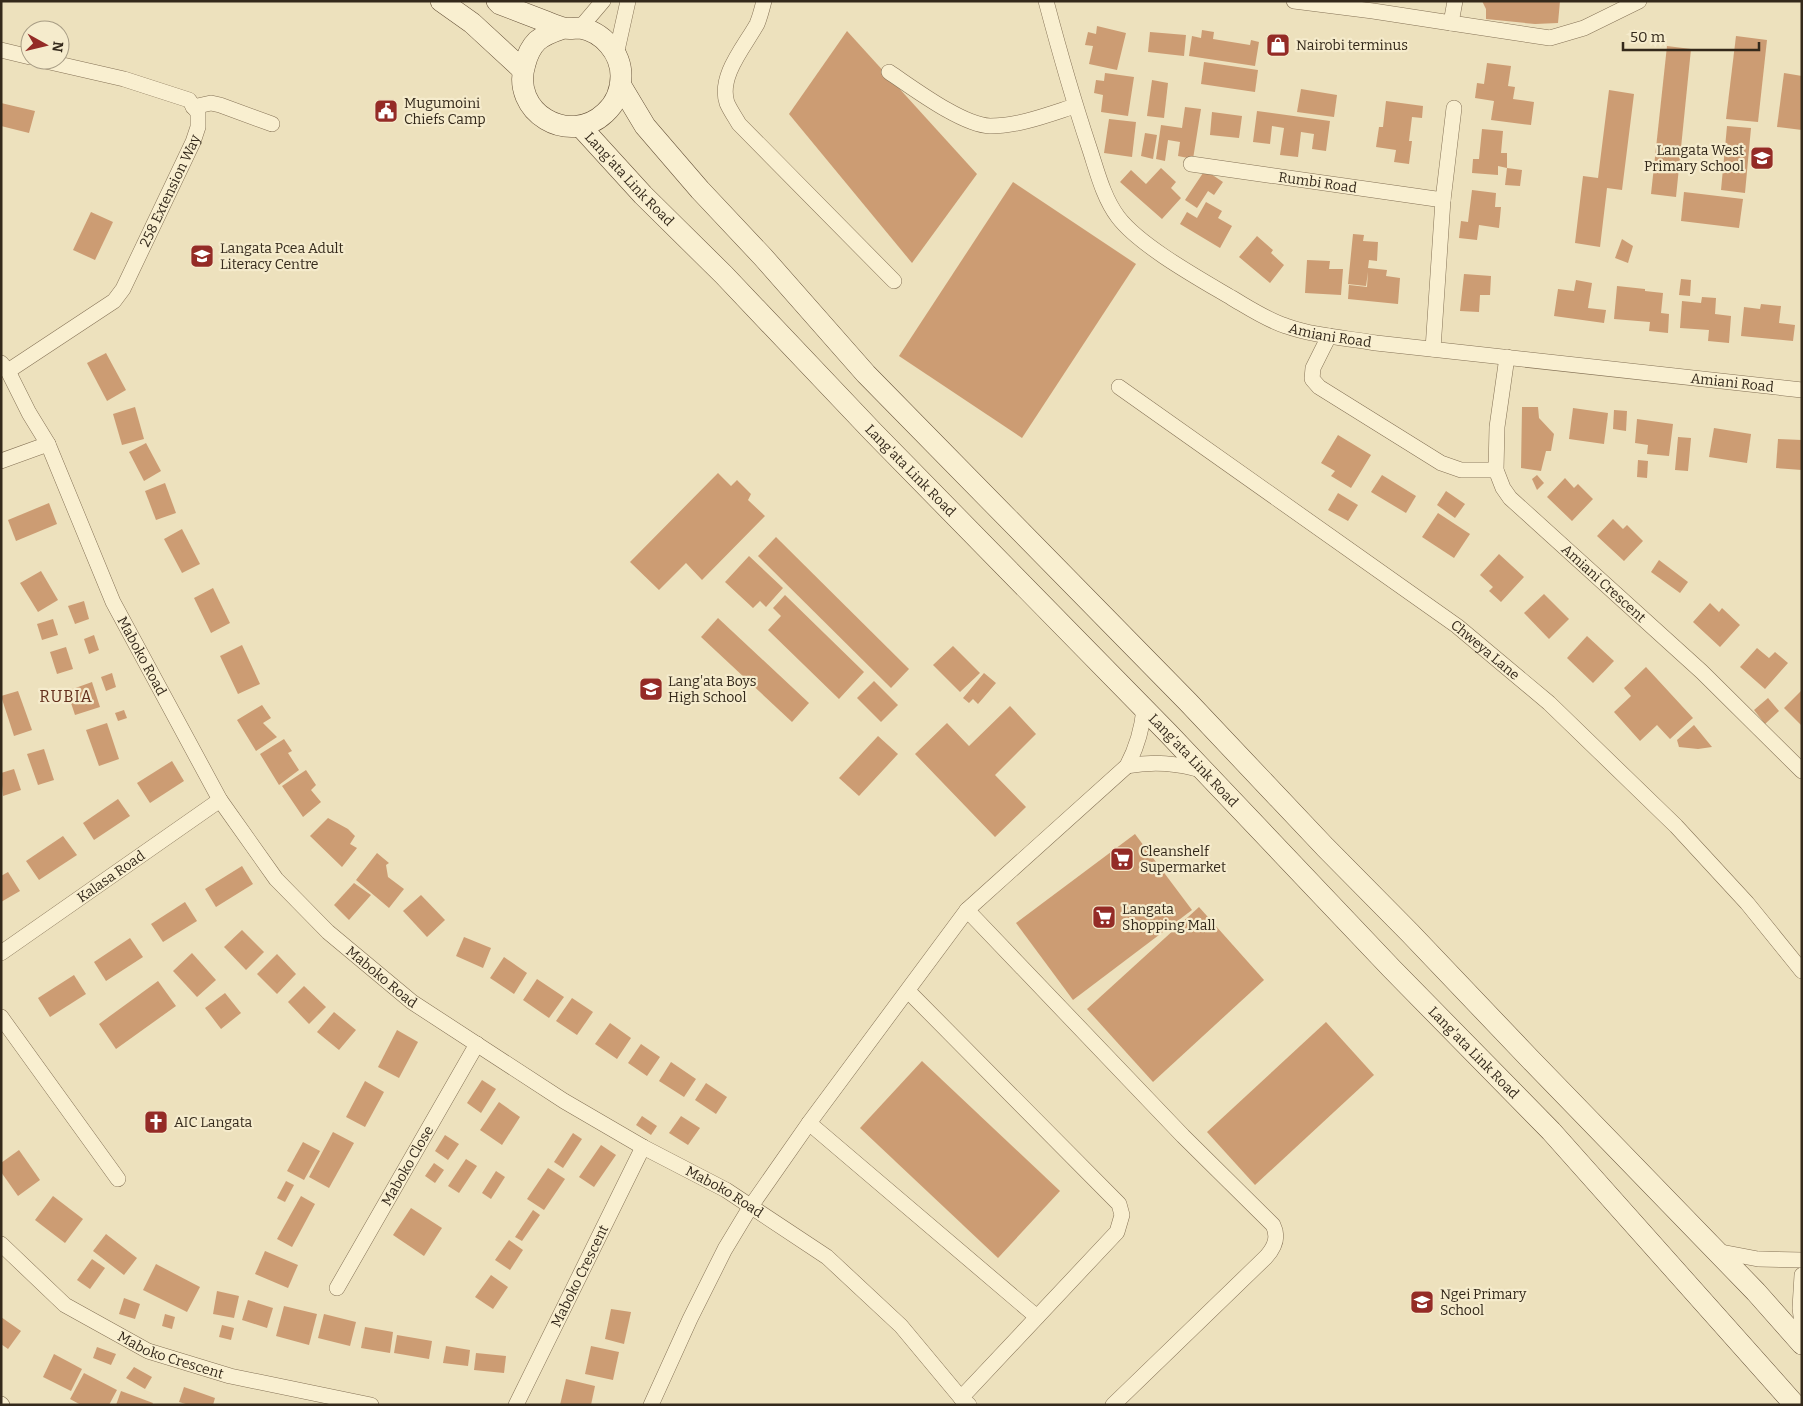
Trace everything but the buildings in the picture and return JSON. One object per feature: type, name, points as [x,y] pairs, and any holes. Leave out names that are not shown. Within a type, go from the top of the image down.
[{"type":"main road","points":[[442,1],[472,23],[523,70]]},
{"type":"main road","points":[[497,1],[500,4],[594,34],[607,42],[616,55],[621,70],[621,86],[616,100],[594,122],[581,127],[564,127],[550,122],[536,113],[528,101],[523,85],[523,70],[528,55],[537,42],[550,33],[572,28]]},
{"type":"main road","points":[[621,86],[645,126],[700,190],[770,264],[866,374],[1181,695],[1325,847],[1756,1292],[1802,1344]]},
{"type":"main road","name":"Lang'ata Link Road","points":[[581,127],[644,195],[724,275],[880,439],[1205,772],[1392,969],[1551,1131],[1795,1405]]},
{"type":"street","points":[[572,28],[603,1]]},
{"type":"street","points":[[616,55],[628,1]]},
{"type":"street","points":[[764,1],[758,22],[730,72],[726,88],[727,103],[739,124],[894,281]]},
{"type":"street","name":"Amiani Road","points":[[1046,1],[1075,106],[1106,196],[1118,217],[1132,232],[1169,258],[1252,309],[1285,326],[1311,333],[1376,343],[1802,390]]},
{"type":"street","points":[[1294,1],[1373,6],[1451,23],[1550,38],[1584,28],[1639,1]]},
{"type":"street","points":[[1451,23],[1455,1]]},
{"type":"street","points":[[1,50],[20,55]]},
{"type":"street","points":[[70,67],[124,79],[189,100],[193,107],[212,103],[272,124]]},
{"type":"street","points":[[889,72],[963,118],[988,126],[1028,122],[1075,106]]},
{"type":"street","name":"258 Extension Way","points":[[5,367],[114,301],[123,289],[193,142],[198,127],[198,113],[193,107]]},
{"type":"street","points":[[1432,349],[1443,200],[1454,108]]},
{"type":"street","name":"Rumbi Road","points":[[1191,164],[1443,200]]},
{"type":"street","points":[[1329,336],[1313,368],[1312,380],[1319,387],[1441,463],[1461,470],[1496,470]]},
{"type":"street","name":"Amiani Crescent","points":[[1507,357],[1497,427],[1496,470],[1502,488],[1510,498],[1702,672],[1802,771]]},
{"type":"street","name":"Maboko Road","points":[[5,367],[29,414],[48,444],[113,602],[220,800],[276,879],[328,932],[412,1002],[564,1101],[643,1147],[726,1190],[834,1264],[901,1326],[965,1401]]},
{"type":"street","name":"Chweya Lane","points":[[1119,387],[1457,626],[1549,702],[1676,826],[1747,903],[1802,971]]},
{"type":"street","points":[[1,461],[48,444]]},
{"type":"street","points":[[651,1405],[694,1310],[726,1249],[751,1206],[809,1124],[967,910],[1127,766],[1136,750],[1144,709]]},
{"type":"street","points":[[1127,766],[1142,763],[1169,763],[1205,772]]},
{"type":"street","name":"Kalasa Road","points":[[1,953],[220,800]]},
{"type":"street","points":[[967,910],[1183,1136],[1273,1225],[1275,1230],[1275,1244],[1272,1250],[1112,1405]]},
{"type":"street","points":[[908,991],[1119,1204],[1122,1214],[1116,1232],[1037,1317],[965,1401]]},
{"type":"street","points":[[1,1017],[118,1179]]},
{"type":"street","name":"Maboko Close","points":[[337,1288],[478,1044]]},
{"type":"street","points":[[809,1124],[1037,1317]]},
{"type":"street","name":"Maboko Crescent","points":[[516,1405],[643,1147]]},
{"type":"street","name":"Maboko Crescent","points":[[1,1244],[66,1305],[148,1351],[230,1376],[371,1405]]},
{"type":"street","points":[[1716,1251],[1758,1259],[1802,1260]]},
{"type":"street","points":[[1802,1274],[1800,1308],[1802,1324]]},
{"type":"place","name":"Nairobi terminus","points":[[1278,45]]},
{"type":"place","name":"Mugumoini Chiefs Camp","points":[[386,111]]},
{"type":"place","name":"Langata West Primary School","points":[[1762,158]]},
{"type":"place","name":"Langata Pcea Adult Literacy Centre","points":[[202,256]]},
{"type":"place","name":"Lang'ata Boys High School","points":[[651,689]]},
{"type":"place","name":"Cleanshelf Supermarket","points":[[1122,859]]},
{"type":"place","name":"Langata Shopping Mall","points":[[1104,917]]},
{"type":"place","name":"AIC Langata","points":[[156,1122]]},
{"type":"place","name":"Ngei Primary School","points":[[1422,1302]]},
{"type":"district","name":"RUBIA","points":[[66,696]]}]
